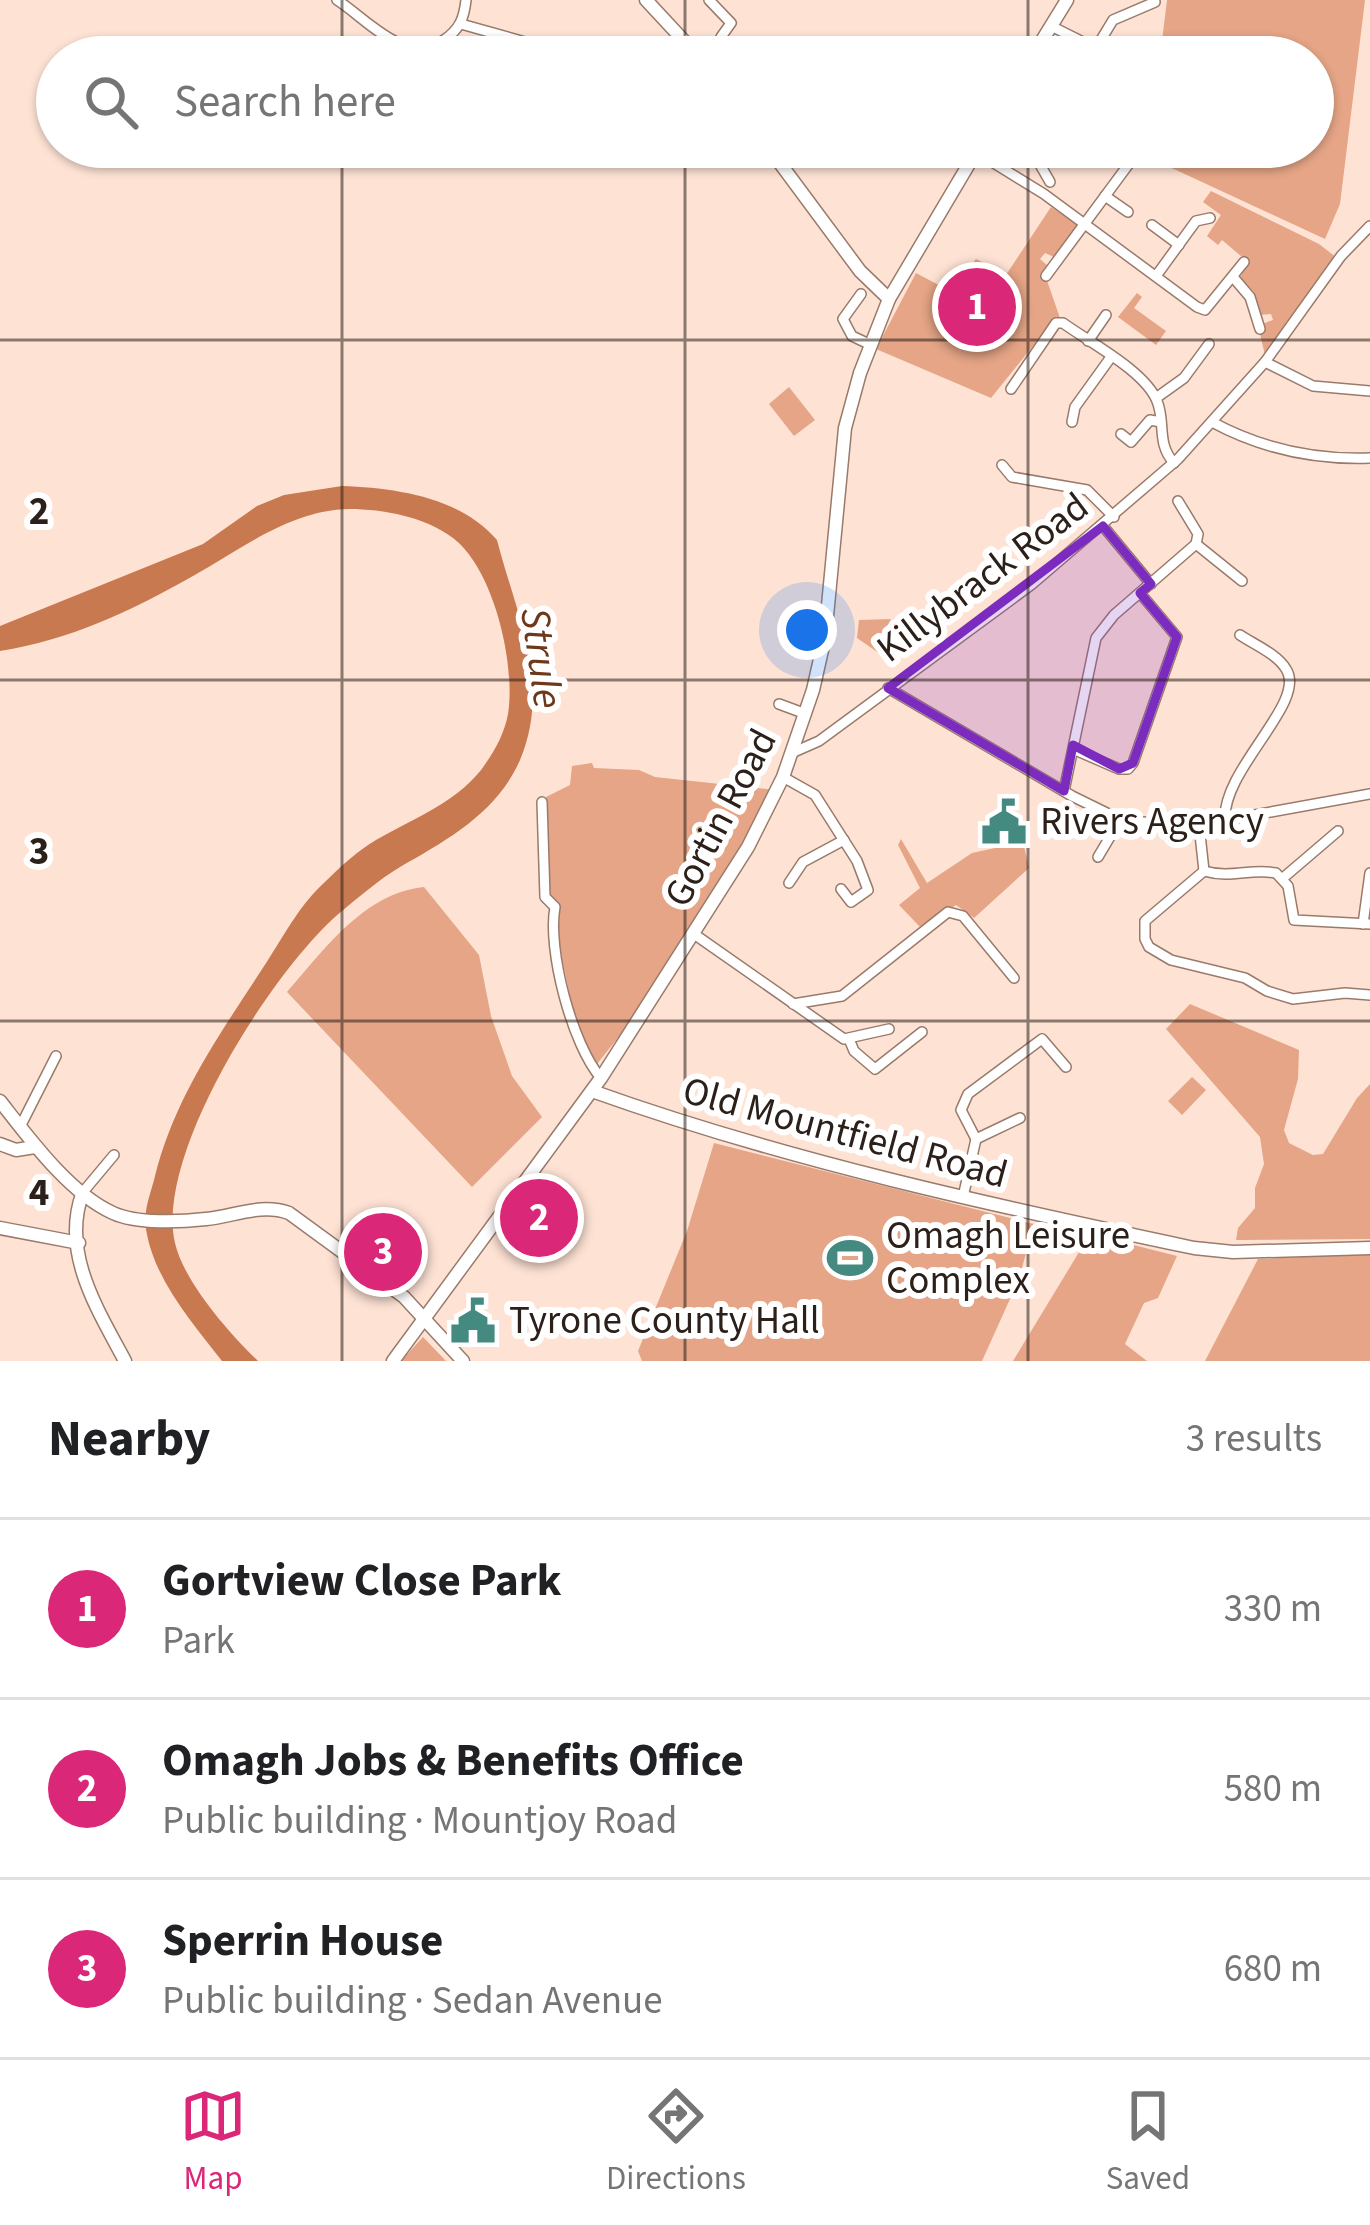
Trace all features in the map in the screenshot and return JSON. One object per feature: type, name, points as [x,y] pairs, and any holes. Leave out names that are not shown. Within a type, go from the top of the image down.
[{"type":"main road","points":[[1046,36],[1067,0]]},
{"type":"main road","points":[[656,3],[682,36]]},
{"type":"main road","points":[[784,168],[872,285],[889,299]]},
{"type":"main road","name":"Gortin Road","points":[[393,1361],[596,1084],[748,847],[783,778],[806,714],[829,611],[844,428],[889,299],[966,168]]},
{"type":"main road","name":"Old Mountfield Road","points":[[596,1084],[693,1127],[962,1197],[1194,1248],[1276,1252],[1370,1248]]},
{"type":"main road","points":[[0,1101],[35,1147],[110,1212],[187,1220],[266,1208],[289,1213],[392,1288],[464,1361]]},
{"type":"main road","points":[[0,1144],[16,1150],[35,1147]]},
{"type":"main road","points":[[83,1192],[79,1243],[84,1285],[124,1361]]},
{"type":"main road","points":[[0,1228],[79,1243]]},
{"type":"street","points":[[337,0],[387,36]]},
{"type":"street","points":[[446,36],[461,24],[466,0]]},
{"type":"street","points":[[709,0],[731,23],[722,36]]},
{"type":"street","points":[[1099,36],[1113,20],[1151,7]]},
{"type":"street","points":[[461,24],[504,36]]},
{"type":"street","points":[[1052,26],[1072,36]]},
{"type":"street","points":[[1004,168],[1205,310],[1244,262]]},
{"type":"street","points":[[1021,179],[1026,168]]},
{"type":"street","points":[[1042,168],[1050,182]]},
{"type":"street","points":[[1046,276],[1049,261],[1126,168]]},
{"type":"street","points":[[1105,196],[1128,212]]},
{"type":"street","points":[[1156,276],[1196,221],[1210,218]]},
{"type":"street","points":[[1152,225],[1179,245]]},
{"type":"street","name":"Killybrack Road","points":[[794,752],[819,742],[1031,585],[1174,463],[1265,362],[1341,256],[1370,226]]},
{"type":"street","points":[[1233,277],[1262,322]]},
{"type":"street","points":[[861,294],[843,319],[852,336],[871,345]]},
{"type":"street","points":[[1088,341],[1106,315]]},
{"type":"street","points":[[1011,389],[1056,323],[1063,323],[1138,376],[1156,398],[1160,439],[1174,463]]},
{"type":"street","points":[[1156,398],[1173,390],[1209,344]]},
{"type":"street","points":[[1183,350],[1197,361]]},
{"type":"street","points":[[1072,422],[1075,407],[1111,357]]},
{"type":"street","points":[[1265,362],[1313,386],[1370,392]]},
{"type":"street","points":[[1121,434],[1131,442],[1150,421],[1161,422]]},
{"type":"street","points":[[1212,422],[1284,451],[1327,459],[1370,458]]},
{"type":"street","points":[[1002,465],[1012,477],[1088,490],[1114,517]]},
{"type":"street","points":[[1064,791],[1096,638],[1114,615],[1196,544],[1198,534],[1178,501]]},
{"type":"street","points":[[1103,526],[1150,584]]},
{"type":"street","points":[[1196,544],[1242,581]]},
{"type":"street","points":[[1073,748],[1120,769],[1133,763],[1178,637],[1140,593]]},
{"type":"street","points":[[1225,820],[1224,802],[1232,782],[1292,688],[1290,674],[1281,662],[1240,635]]},
{"type":"street","points":[[888,688],[1120,820],[1199,825],[1370,794]]},
{"type":"street","points":[[779,704],[806,714]]},
{"type":"street","points":[[783,778],[815,795],[868,890],[851,902],[842,889]]},
{"type":"street","points":[[542,802],[545,897],[556,907],[551,927],[576,1042],[596,1084]]},
{"type":"street","points":[[1097,857],[1120,820]]},
{"type":"street","points":[[1199,825],[1204,871]]},
{"type":"street","points":[[1283,878],[1338,830]]},
{"type":"street","points":[[788,883],[803,862],[844,840]]},
{"type":"street","points":[[1204,871],[1233,877],[1266,871],[1283,878]]},
{"type":"street","points":[[1204,871],[1145,921],[1144,939],[1149,947],[1171,960],[1245,978],[1293,998],[1370,995]]},
{"type":"street","points":[[1283,878],[1294,920],[1366,924],[1370,873]]},
{"type":"street","points":[[793,1004],[842,996],[948,912],[963,916],[1014,978]]},
{"type":"street","points":[[694,934],[849,1039],[922,1032]]},
{"type":"street","points":[[849,1039],[854,1051],[874,1069],[896,1038]]},
{"type":"street","points":[[962,1197],[976,1139],[961,1110],[968,1094],[1042,1039],[1066,1067]]},
{"type":"street","points":[[20,1127],[56,1056]]},
{"type":"street","points":[[976,1139],[1020,1118]]},
{"type":"street","points":[[83,1192],[114,1155]]},
{"type":"highlighted area","points":[[1103,526],[1151,584],[1140,593],[1177,637],[1133,763],[1119,769],[1073,745],[1064,791],[888,688]]},
{"type":"shaded area","points":[[1167,0],[1365,0],[1340,204],[1325,239],[1172,168],[1334,168],[1334,36],[1163,36]]},
{"type":"shaded area","points":[[1211,191],[1319,244],[1337,258],[1265,355],[1262,324],[1273,320],[1271,314],[1260,315],[1254,292],[1240,278],[1248,262],[1222,240],[1218,245],[1207,236],[1221,215],[1203,202]]},
{"type":"shaded area","points":[[1051,207],[1078,225],[1054,257],[1045,253],[1040,259],[1048,266],[1044,272],[1060,318],[991,398],[876,349],[916,273],[952,292],[976,259],[1006,275]]},
{"type":"shaded area","points":[[1137,293],[1142,297],[1134,308],[1166,331],[1156,345],[1118,317]]},
{"type":"shaded area","points":[[789,387],[815,420],[794,436],[769,404]]},
{"type":"shaded area","points":[[342,486],[426,498],[465,514],[497,540],[528,649],[533,704],[520,760],[498,795],[453,835],[378,882],[315,937],[254,1017],[201,1113],[173,1205],[175,1243],[198,1290],[258,1361],[222,1361],[176,1300],[150,1248],[146,1208],[164,1146],[202,1063],[309,898],[363,848],[464,788],[490,758],[505,727],[510,694],[499,619],[480,572],[453,538],[404,516],[349,509],[287,524],[147,601],[75,632],[0,651],[0,626],[203,544],[257,506],[284,495]]},
{"type":"shaded area","points":[[891,619],[888,625],[897,649],[883,656],[857,638],[859,620]]},
{"type":"shaded area","points":[[592,763],[594,768],[639,770],[655,777],[776,790],[672,970],[597,1064],[590,1060],[579,1037],[548,895],[546,797],[570,785],[572,766]]},
{"type":"shaded area","points":[[901,839],[927,883],[972,853],[1023,842],[1029,868],[974,918],[956,905],[920,927],[899,905],[920,888],[898,845]]},
{"type":"shaded area","points":[[424,887],[479,955],[491,1016],[512,1076],[542,1117],[472,1187],[287,992],[364,912],[382,900]]},
{"type":"shaded area","points":[[1190,1004],[1299,1050],[1298,1079],[1284,1130],[1289,1143],[1313,1155],[1323,1154],[1370,1084],[1370,1239],[1236,1240],[1238,1228],[1255,1208],[1255,1188],[1264,1164],[1260,1137],[1166,1029]]},
{"type":"shaded area","points":[[1192,1077],[1206,1090],[1182,1115],[1168,1101]]},
{"type":"shaded area","name":"Omagh Leisure Complex","points":[[714,1143],[1034,1224],[1019,1279],[982,1361],[642,1361],[638,1351],[687,1231]]},
{"type":"shaded area","points":[[1090,1234],[1177,1256],[1158,1298],[1144,1303],[1125,1344],[1147,1361],[1013,1361]]},
{"type":"shaded area","points":[[1370,1254],[1370,1361],[1205,1361],[1258,1259]]},
{"type":"shaded area","points":[[423,1337],[446,1361],[401,1361]]},
{"type":"place","name":"Gortview Close Park","points":[[977,307]]},
{"type":"place","name":"Rivers Agency","points":[[1004,822]]},
{"type":"place","name":"Omagh Jobs & Benefits Office","points":[[539,1218]]},
{"type":"place","name":"Sperrin House","points":[[383,1252]]},
{"type":"place","name":"Omagh Leisure Complex","points":[[850,1258]]},
{"type":"place","name":"Tyrone County Hall","points":[[473,1321]]},
{"type":"water label","name":"Strule","points":[[541,658]]}]
